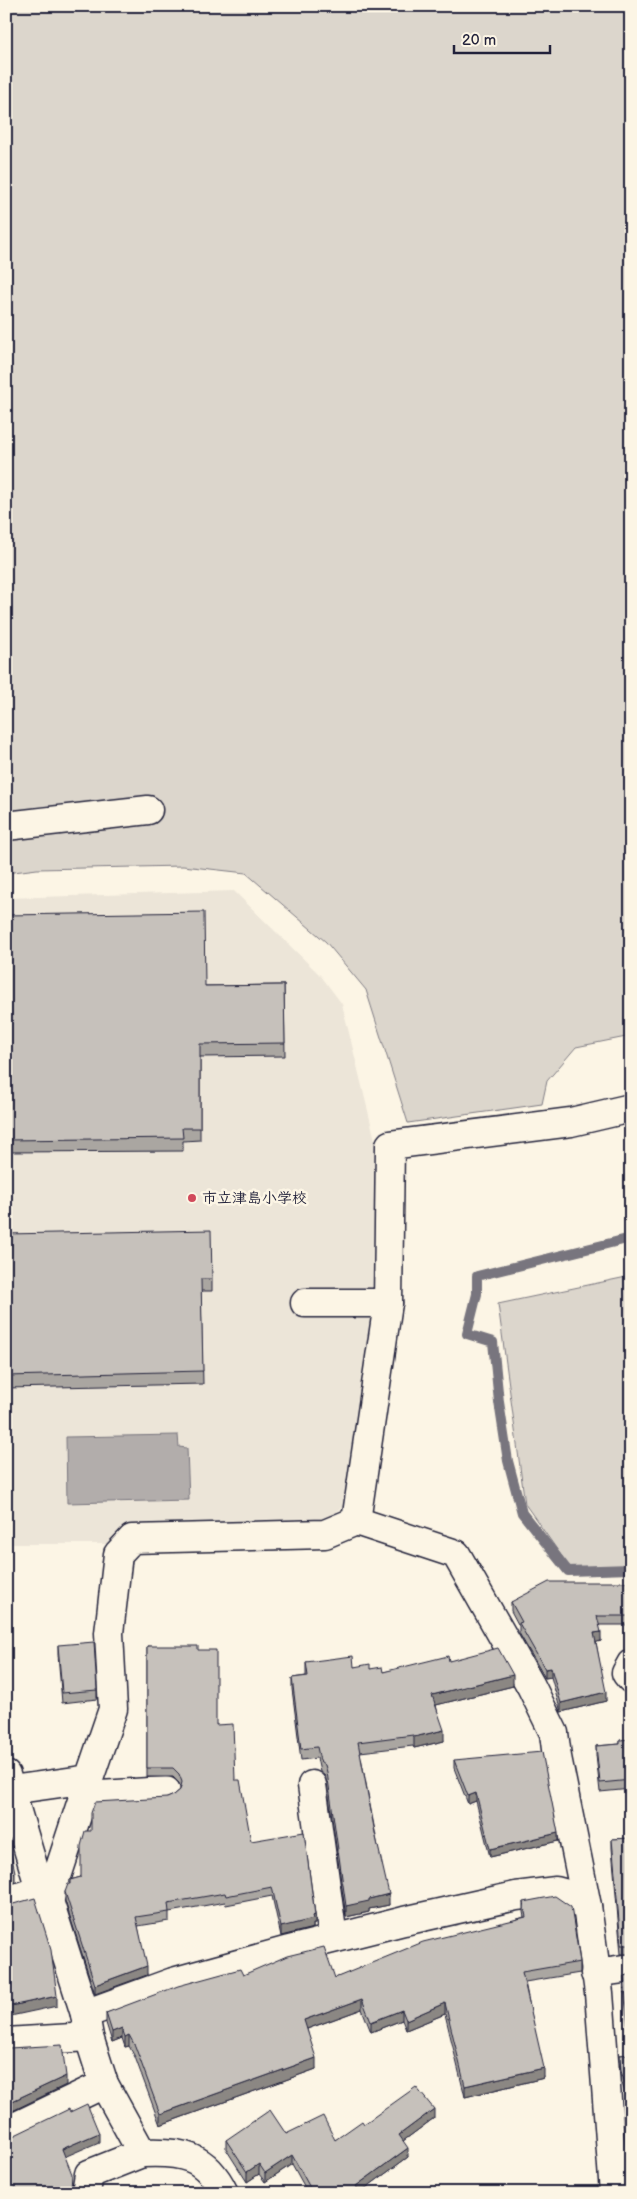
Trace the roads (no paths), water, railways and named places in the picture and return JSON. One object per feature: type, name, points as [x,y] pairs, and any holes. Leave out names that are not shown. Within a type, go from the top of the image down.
[{"type":"street","points":[[6,826],[148,810]]},
{"type":"street","points":[[356,1520],[388,1302],[390,1145],[571,1122],[631,1108]]},
{"type":"street","points":[[305,1302],[388,1302]]},
{"type":"street","points":[[46,1895],[113,1708],[109,1633],[118,1554],[132,1539],[324,1534],[356,1520],[456,1554],[531,1686],[554,1733],[556,1757],[587,1906],[599,1993],[619,2189]]},
{"type":"street","points":[[631,1664],[626,1673],[631,1680]]},
{"type":"street","points":[[142,2153],[104,2084],[46,1895],[37,1879],[8,1782],[166,1791]]},
{"type":"street","points":[[312,1785],[333,1938]]},
{"type":"street","points":[[6,2042],[87,2026],[173,1982],[333,1938],[516,1896],[556,1891],[567,1894],[578,1903],[587,1906]]},
{"type":"street","points":[[6,1901],[46,1895]]},
{"type":"street","points":[[595,1973],[631,1968]]},
{"type":"street","points":[[6,2131],[104,2084]]},
{"type":"street","points":[[86,2193],[89,2174],[142,2153],[164,2152],[195,2158],[218,2181],[224,2193]]},
{"type":"waterway","points":[[631,1238],[477,1276],[477,1294],[467,1334],[493,1342],[499,1402],[508,1461],[522,1513],[568,1571],[631,1569]]},
{"type":"place","name":"市立津島小学校","points":[[192,1198]]}]
